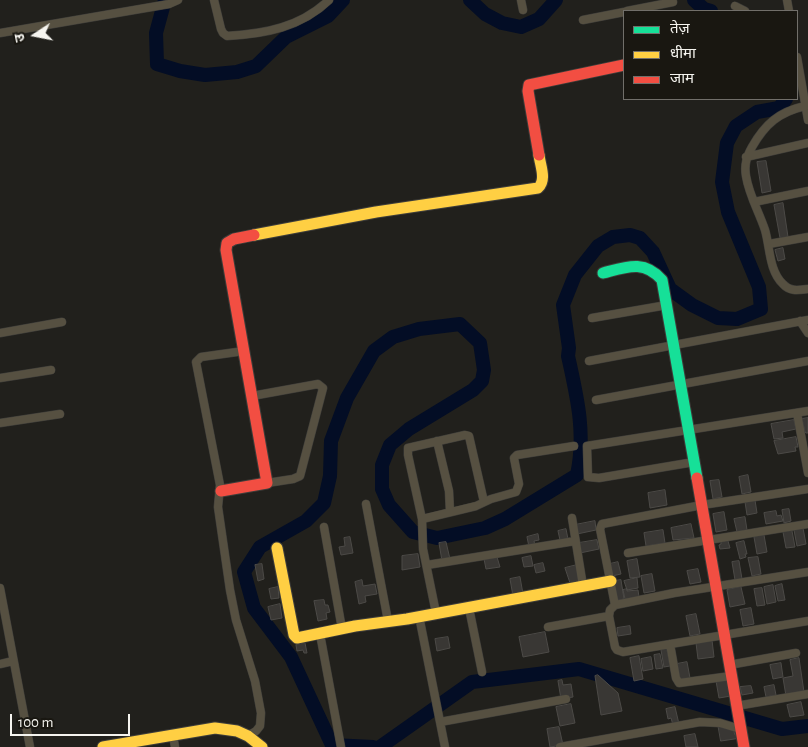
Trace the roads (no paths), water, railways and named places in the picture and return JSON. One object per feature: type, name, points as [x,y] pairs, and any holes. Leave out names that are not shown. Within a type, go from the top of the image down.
[{"type":"street","points":[[0,33],[165,5],[178,0]]},
{"type":"street","points":[[214,0],[221,29],[228,36],[273,31],[293,25],[308,18],[329,0]]},
{"type":"street","points":[[521,0],[523,10]]},
{"type":"street","points":[[635,10],[673,1]]},
{"type":"street","points":[[735,6],[743,10]]},
{"type":"street","points":[[583,20],[623,13]]},
{"type":"street","points":[[798,62],[808,120]]},
{"type":"street","points":[[267,484],[226,244],[230,241],[376,212],[538,188],[543,180],[528,91],[529,85],[623,65]]},
{"type":"street","points":[[806,103],[788,111],[766,126],[746,157],[745,166],[746,176],[775,272],[780,282],[792,290],[808,289]]},
{"type":"street","points":[[746,157],[808,143]]},
{"type":"street","points":[[754,202],[808,191]]},
{"type":"street","points":[[768,244],[808,237]]},
{"type":"street","points":[[603,273],[632,267],[650,268],[657,272],[662,280],[744,747]]},
{"type":"street","points":[[592,318],[667,305]]},
{"type":"street","points":[[589,361],[804,321],[808,333]]},
{"type":"street","points":[[0,333],[62,322]]},
{"type":"street","points":[[244,350],[201,357],[196,362],[220,491],[218,507],[230,590],[236,620],[255,681],[262,721],[256,732],[248,736]]},
{"type":"street","points":[[596,400],[808,361]]},
{"type":"street","points":[[0,378],[51,370]]},
{"type":"street","points":[[220,491],[293,480],[300,476],[323,388],[318,384],[252,396]]},
{"type":"street","points":[[694,462],[599,478],[588,477],[587,446],[808,411]]},
{"type":"street","points":[[797,413],[808,473]]},
{"type":"street","points":[[0,423],[60,414]]},
{"type":"street","points":[[436,613],[423,542],[422,519],[407,451],[410,447],[464,434],[469,436],[484,502]]},
{"type":"street","points":[[437,442],[449,492],[450,512]]},
{"type":"street","points":[[422,519],[516,492],[519,484],[514,461],[515,456],[574,446]]},
{"type":"street","points":[[615,606],[600,529],[602,524],[702,505],[808,489]]},
{"type":"street","points":[[366,504],[388,621]]},
{"type":"street","points":[[572,518],[583,586]]},
{"type":"street","points":[[628,553],[808,524]]},
{"type":"street","points":[[324,527],[342,629]]},
{"type":"street","points":[[427,566],[576,541]]},
{"type":"street","points":[[277,548],[294,635],[297,638],[611,581]]},
{"type":"street","points":[[808,572],[674,593],[615,606],[610,610],[609,616],[616,650],[623,652],[808,621]]},
{"type":"street","points":[[0,588],[2,614],[14,661],[30,747]]},
{"type":"street","points":[[469,608],[482,672]]},
{"type":"street","points":[[419,616],[445,747]]},
{"type":"street","points":[[548,626],[609,616]]},
{"type":"street","points":[[320,634],[341,745]]},
{"type":"street","points":[[670,644],[676,678],[679,684],[796,653]]},
{"type":"street","points":[[0,664],[14,661]]},
{"type":"street","points":[[736,708],[808,694]]},
{"type":"street","points":[[440,721],[566,699]]},
{"type":"street","points":[[560,747],[700,722],[740,727]]},
{"type":"street","points":[[103,747],[174,741],[215,728],[237,731],[248,736],[262,747]]},
{"type":"waterway","points":[[165,0],[156,33],[157,64],[180,71],[205,75],[237,72],[256,66],[286,37],[328,16],[343,0]]},
{"type":"waterway","points":[[470,0],[485,14],[502,23],[521,27],[539,19],[556,0]]},
{"type":"waterway","points":[[694,0],[708,10]]},
{"type":"waterway","points":[[373,747],[332,745],[291,657],[254,608],[244,572],[260,547],[306,521],[324,503],[330,476],[331,441],[347,398],[374,351],[393,337],[419,329],[460,324],[480,343],[484,370],[482,381],[473,390],[409,429],[390,445],[382,465],[382,489],[389,505],[413,532],[437,538],[485,528],[505,519],[577,475],[581,444],[579,415],[568,356],[569,348],[563,305],[575,275],[598,246],[613,237],[630,235],[640,238],[653,252],[670,289],[692,305],[718,318],[737,319],[761,309],[759,287],[728,212],[722,182],[727,143],[736,126],[757,112],[779,108],[785,100]]},
{"type":"waterway","points":[[380,747],[472,682],[579,669],[782,729],[808,726]]}]
